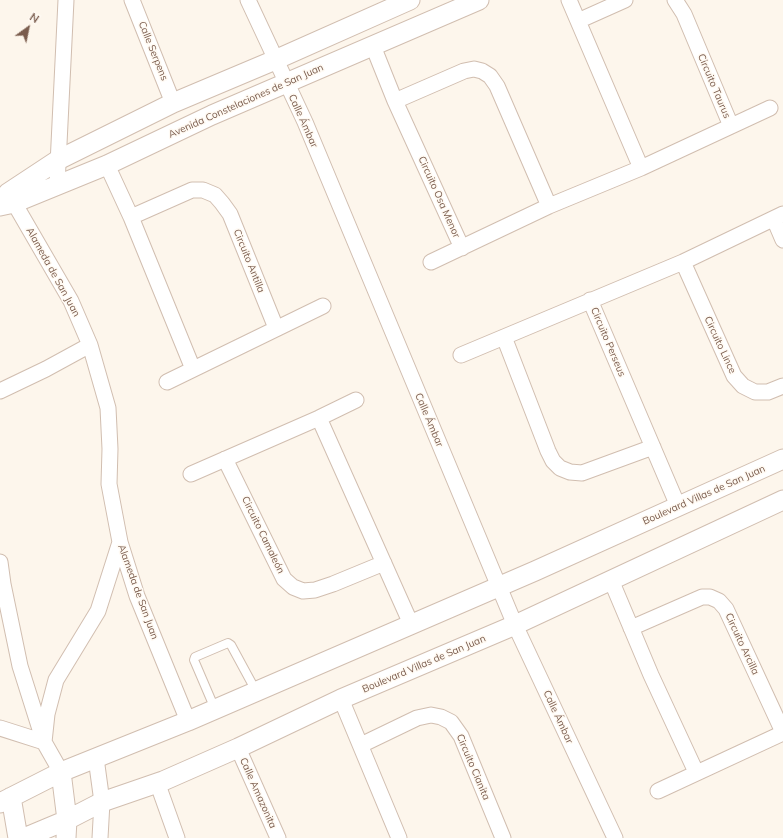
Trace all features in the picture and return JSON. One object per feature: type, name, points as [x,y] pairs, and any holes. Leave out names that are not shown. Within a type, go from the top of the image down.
[{"type":"street","points":[[57,185],[66,0]]},
{"type":"street","name":"Calle Serpens","points":[[132,0],[173,103]]},
{"type":"street","name":"Calle Ámbar","points":[[248,0],[305,122],[515,625],[615,838]]},
{"type":"street","points":[[6,201],[58,160],[173,103],[275,60],[410,0]]},
{"type":"street","name":"Avenida Constelaciones de San Juan","points":[[6,201],[57,185],[107,165],[212,115],[479,0]]},
{"type":"street","points":[[569,0],[641,168]]},
{"type":"street","points":[[578,20],[625,0]]},
{"type":"street","name":"Circuito Taurus","points":[[589,190],[641,168],[731,126],[684,14],[675,0]]},
{"type":"street","name":"Circuito Osa Menor","points":[[373,46],[395,101],[462,248],[549,206],[589,190]]},
{"type":"street","points":[[395,101],[464,70],[474,69],[482,71],[490,76],[497,86],[549,206]]},
{"type":"street","points":[[731,126],[770,108]]},
{"type":"street","points":[[107,165],[131,217],[193,369]]},
{"type":"street","name":"Circuito Antilla","points":[[131,217],[192,190],[204,190],[215,196],[230,214],[276,328]]},
{"type":"street","name":"Alameda de San Juan","points":[[6,201],[71,301],[90,344],[108,408],[110,449],[109,484],[120,542],[137,596],[188,721]]},
{"type":"street","points":[[590,300],[683,262],[778,216],[783,240]]},
{"type":"street","points":[[431,262],[462,248]]},
{"type":"street","name":"Circuito Lince","points":[[683,262],[734,376],[742,386],[755,392],[768,392],[783,386]]},
{"type":"street","name":"Circuito Perseus","points":[[461,355],[590,300],[678,506]]},
{"type":"street","points":[[167,382],[323,306]]},
{"type":"street","points":[[504,337],[548,451],[553,461],[560,468],[570,472],[582,473],[653,447]]},
{"type":"street","points":[[0,390],[46,369],[90,344]]},
{"type":"street","points":[[191,474],[356,400]]},
{"type":"street","points":[[318,418],[411,624]]},
{"type":"street","name":"Circuito Camaleón","points":[[225,459],[284,579],[293,587],[303,591],[315,590],[384,563]]},
{"type":"street","name":"Boulevard Villas de San Juan","points":[[6,800],[61,772],[188,721],[535,571],[783,459]]},
{"type":"street","name":"Boulevard Villas de San Juan","points":[[24,838],[66,829],[102,802],[157,782],[238,748],[341,699],[515,625],[783,500]]},
{"type":"street","points":[[44,742],[47,714],[56,680],[98,611],[120,542]]},
{"type":"street","points":[[0,562],[2,585],[20,666],[44,742],[61,772],[66,829]]},
{"type":"street","points":[[611,580],[696,772]]},
{"type":"street","name":"Circuito Arcilla","points":[[631,628],[702,597],[710,597],[719,601],[726,609],[783,732],[658,791]]},
{"type":"street","points":[[341,699],[399,838]]},
{"type":"street","name":"Circuito Cianita","points":[[361,745],[417,718],[431,715],[441,717],[451,722],[460,736],[503,838]]},
{"type":"street","points":[[0,728],[44,742]]},
{"type":"street","name":"Calle Amazonita","points":[[238,748],[278,838]]},
{"type":"street","points":[[96,758],[102,802],[100,838]]},
{"type":"street","points":[[157,782],[177,838]]},
{"type":"street","points":[[6,800],[18,838]]},
{"type":"lane","points":[[215,709],[194,660],[195,657],[228,643],[231,644],[256,691]]}]
